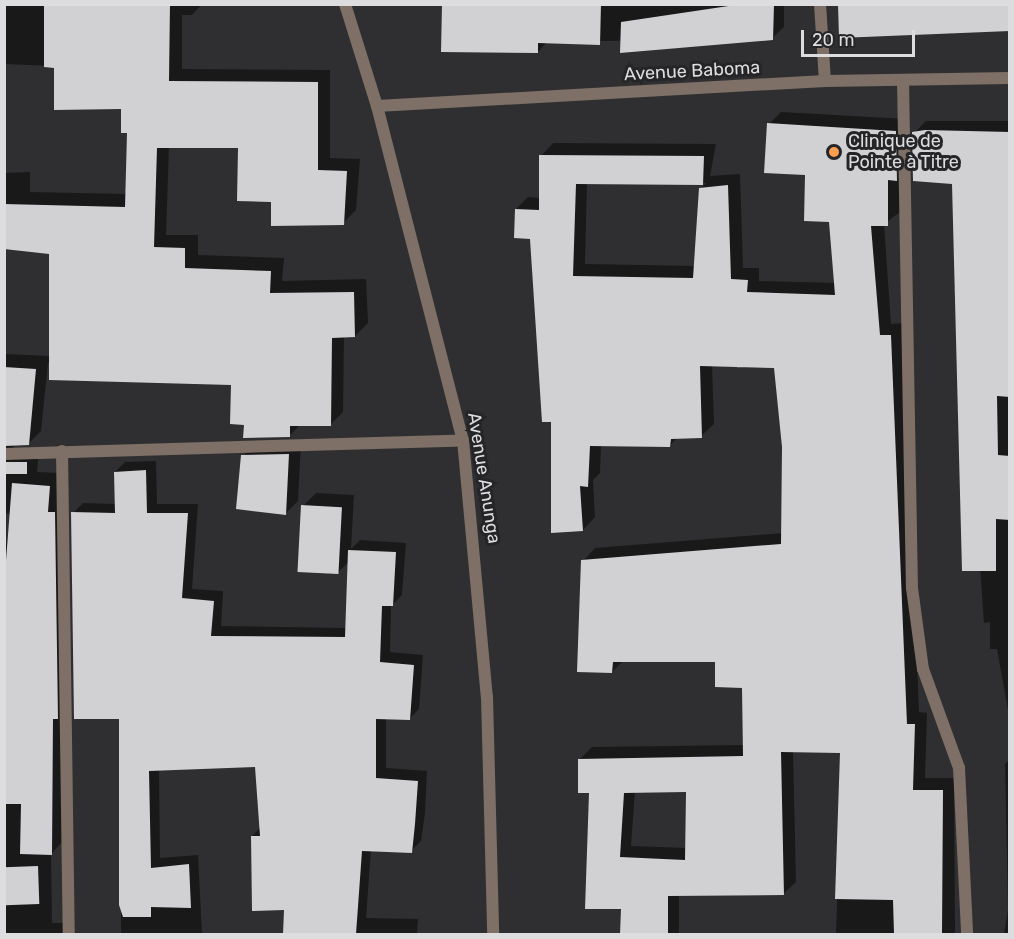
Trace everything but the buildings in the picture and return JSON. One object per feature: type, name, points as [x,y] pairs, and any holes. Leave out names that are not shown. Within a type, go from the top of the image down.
[{"type":"street","name":"Avenue Anunga","points":[[345,4],[377,106],[463,440],[487,697],[494,934]]},
{"type":"street","points":[[820,4],[825,81]]},
{"type":"street","name":"Avenue Baboma","points":[[377,106],[825,81],[1010,78]]},
{"type":"street","points":[[903,80],[912,588],[923,669],[959,768],[967,934]]},
{"type":"street","points":[[4,454],[463,440]]},
{"type":"street","points":[[62,451],[69,934]]},
{"type":"place","name":"Clinique de Pointe à Titre","points":[[834,152]]}]
